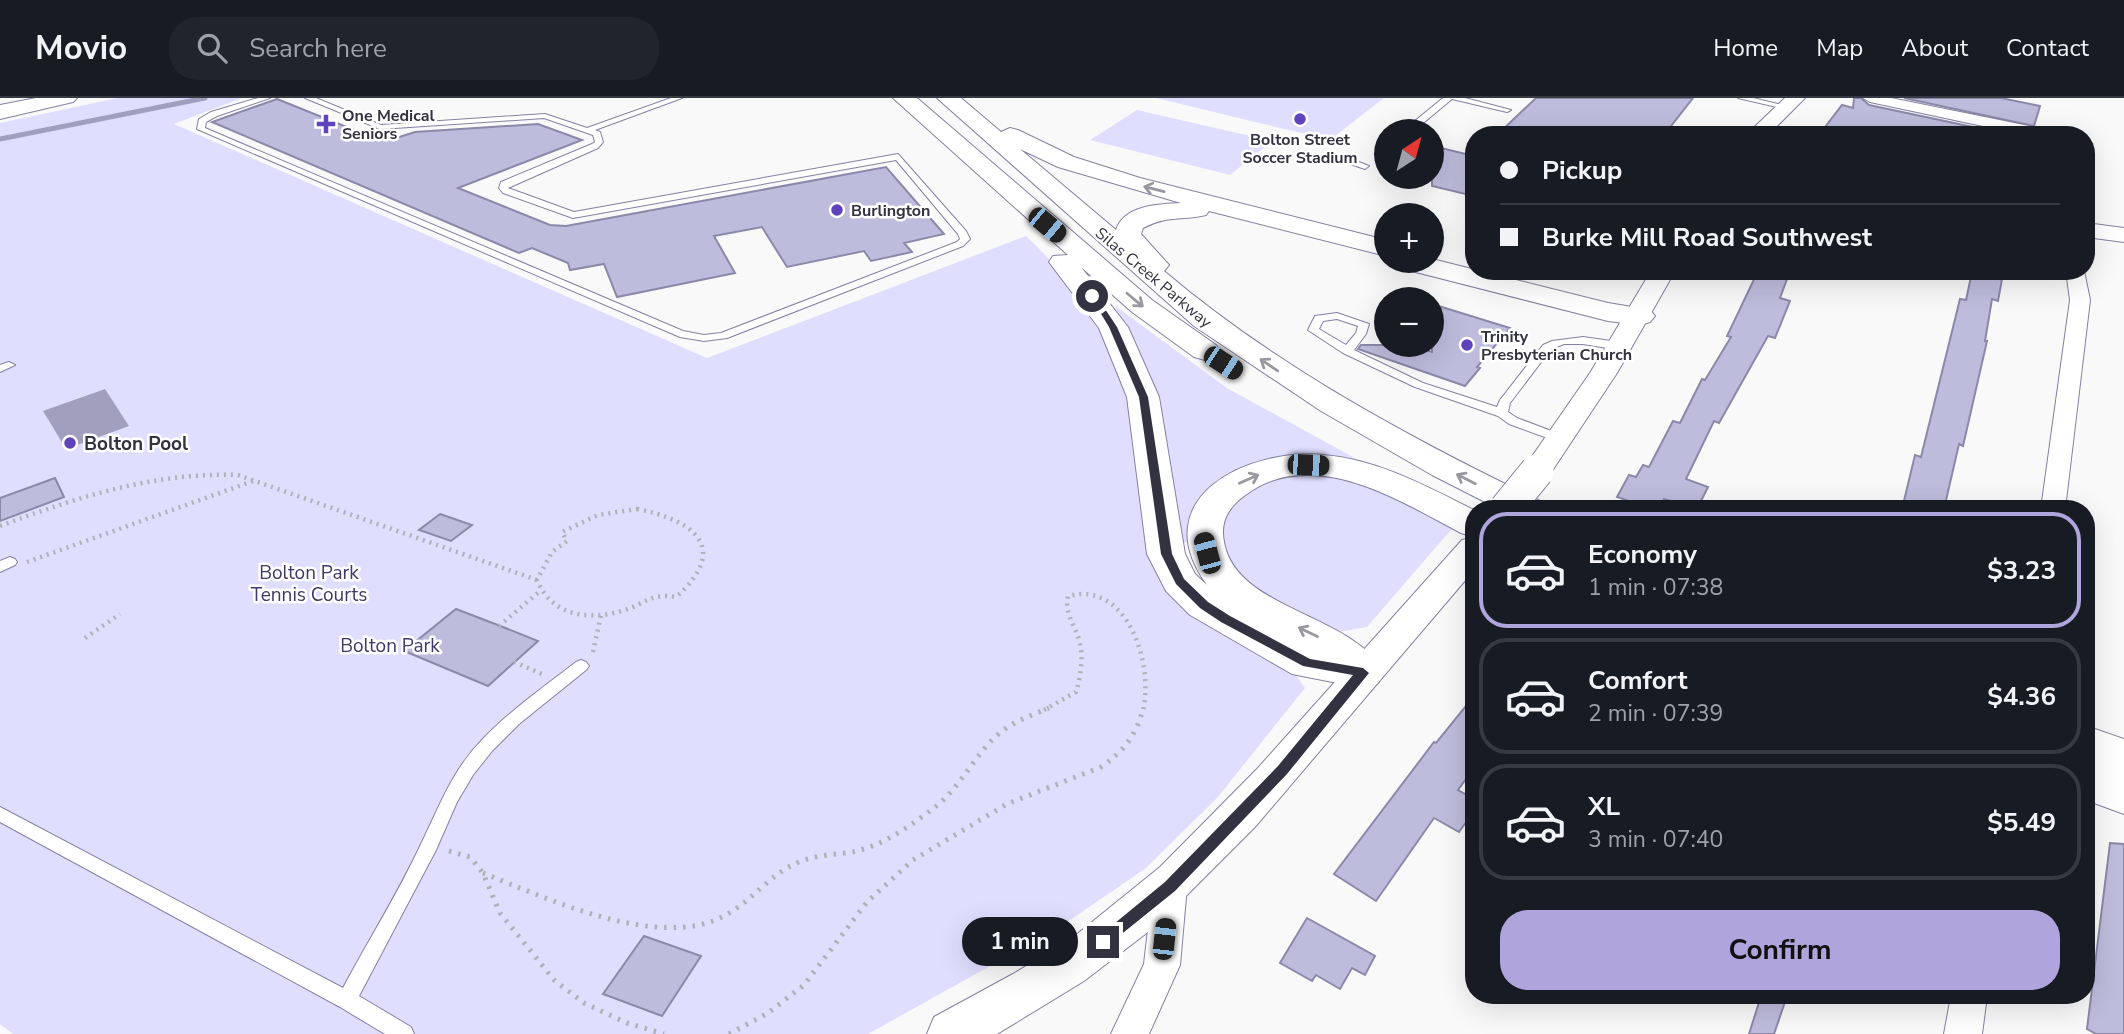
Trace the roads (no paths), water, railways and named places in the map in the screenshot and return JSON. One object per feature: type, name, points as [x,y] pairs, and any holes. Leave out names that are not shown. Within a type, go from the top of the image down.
[{"type":"main road","points":[[0,112],[66,98]]},
{"type":"main road","name":"Silas Creek Parkway","points":[[904,98],[990,176],[1142,306],[1298,413],[1465,506]]},
{"type":"main road","points":[[928,98],[999,162],[1021,176],[1053,190]]},
{"type":"main road","name":"Silas Creek Parkway","points":[[948,98],[1204,320],[1332,404],[1444,468],[1509,500]]},
{"type":"main road","points":[[959,98],[993,125],[1024,143],[1096,172],[1374,245]]},
{"type":"main road","points":[[990,176],[1000,199],[1056,253],[1092,296],[1113,327],[1143,397],[1166,554],[1180,582],[1204,605],[1307,663],[1363,673]]},
{"type":"main road","points":[[1204,320],[1192,297],[1133,244],[1128,228],[1140,216],[1171,210],[1205,211],[1374,253]]},
{"type":"main road","points":[[1444,262],[1465,268]]},
{"type":"main road","points":[[1444,271],[1465,276]]},
{"type":"main road","points":[[1481,280],[1608,312],[1640,316]]},
{"type":"main road","points":[[1515,280],[1613,305],[1640,316]]},
{"type":"main road","points":[[1363,673],[1327,641],[1259,608],[1227,584],[1207,553],[1203,538],[1204,525],[1216,502],[1240,483],[1255,476],[1291,466],[1326,466],[1365,473],[1386,481],[1465,539]]},
{"type":"main road","points":[[2095,747],[2124,758]]},
{"type":"main road","points":[[2095,784],[2124,795]]},
{"type":"street","points":[[1870,98],[2005,126]]},
{"type":"street","points":[[1766,126],[1791,102]]},
{"type":"street","points":[[2095,231],[2124,235]]},
{"type":"street","points":[[1513,500],[1561,439],[1640,316],[1658,280]]},
{"type":"street","points":[[2054,500],[2080,300],[2077,280]]},
{"type":"street","points":[[951,1034],[1030,990],[1093,948],[1170,886],[1282,770],[1465,550]]},
{"type":"street","points":[[1130,1034],[1161,965],[1170,886]]},
{"type":"street","points":[[1963,1034],[1968,1004]]},
{"type":"lane","points":[[266,98],[206,118],[202,121],[201,128],[680,334],[704,338],[723,336],[960,244],[965,239],[963,233],[898,157],[573,215],[503,188],[510,181],[595,146],[600,137],[588,130],[545,117],[380,127],[309,98]]},
{"type":"lane","points":[[588,130],[678,98]]},
{"type":"lane","points":[[1423,119],[1448,98]]},
{"type":"lane","points":[[1455,98],[1507,110]]},
{"type":"lane","points":[[1742,98],[1791,102]]},
{"type":"lane","points":[[1338,157],[1365,166]]},
{"type":"lane","points":[[1502,413],[1504,404],[1547,347],[1557,342],[1581,340],[1620,347]]},
{"type":"lane","points":[[1347,351],[1419,384],[1502,413],[1513,421],[1561,439]]},
{"type":"lane","points":[[347,1000],[430,845],[449,799],[486,746],[513,720],[581,666]]},
{"type":"lane","points":[[0,814],[347,1000],[404,1034]]},
{"type":"waterway","points":[[0,139],[205,98]]},
{"type":"place","name":"Bolton Street Soccer Stadium","points":[[1300,119]]},
{"type":"place","name":"One Medical Seniors","points":[[326,124]]},
{"type":"place","name":"Burlington","points":[[837,210]]},
{"type":"place","name":"Trinity Presbyterian Church","points":[[1467,345]]},
{"type":"place","name":"Bolton Pool","points":[[70,443]]},
{"type":"park label","name":"Bolton Park Tennis Courts","points":[[309,583]]},
{"type":"park label","name":"Bolton Park","points":[[390,645]]}]
